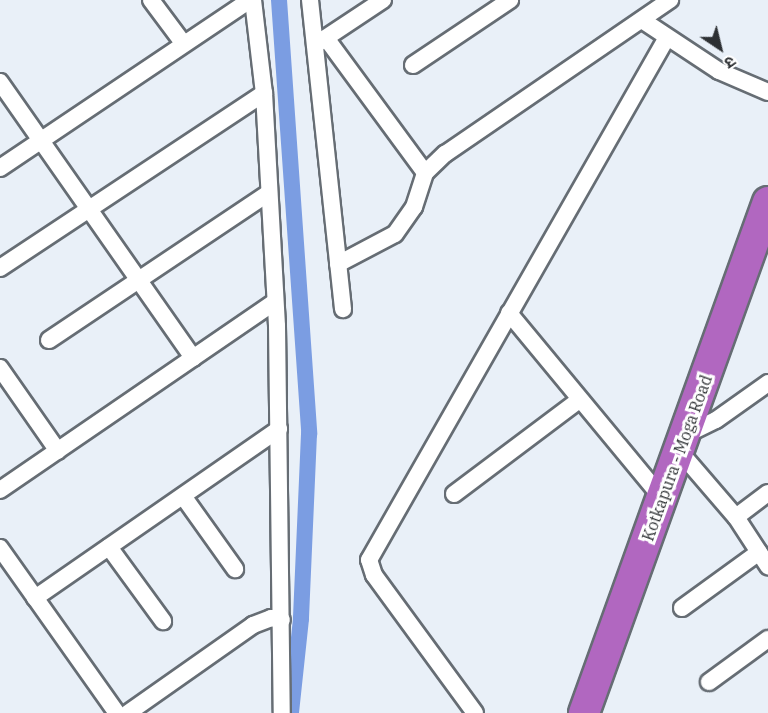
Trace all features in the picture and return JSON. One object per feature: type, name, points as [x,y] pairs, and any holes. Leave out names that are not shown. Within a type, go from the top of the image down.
[{"type":"highway","name":"Kotkapura - Moga Road","points":[[584,713],[683,444],[768,202]]},
{"type":"street","points":[[151,0],[183,44]]},
{"type":"street","points":[[0,168],[251,0],[264,93],[275,302],[279,429],[282,713]]},
{"type":"street","points":[[310,0],[321,42],[343,309]]},
{"type":"street","points":[[321,42],[383,0]]},
{"type":"street","points":[[413,64],[510,0]]},
{"type":"street","points":[[338,264],[395,234],[414,207],[425,173],[445,154],[669,0]]},
{"type":"street","points":[[642,20],[666,39],[719,71],[768,92]]},
{"type":"street","points":[[475,713],[374,575],[369,560],[666,39]]},
{"type":"street","points":[[321,42],[425,173]]},
{"type":"street","points":[[0,82],[90,212],[141,278],[193,358]]},
{"type":"street","points":[[0,268],[90,212],[159,161],[264,93]]},
{"type":"street","points":[[49,340],[270,193]]},
{"type":"street","points":[[0,490],[275,302]]},
{"type":"street","points":[[509,313],[578,400],[662,498]]},
{"type":"street","points":[[0,368],[58,451]]},
{"type":"street","points":[[682,608],[763,559],[736,516],[683,444],[768,383]]},
{"type":"street","points":[[454,494],[578,400]]},
{"type":"street","points":[[35,598],[279,429]]},
{"type":"street","points":[[736,516],[768,493]]},
{"type":"street","points":[[183,496],[235,569]]},
{"type":"street","points":[[110,547],[163,621]]},
{"type":"street","points":[[0,548],[117,713]]},
{"type":"street","points":[[128,713],[253,625],[271,618],[282,620]]},
{"type":"street","points":[[709,682],[768,639]]},
{"type":"waterway","points":[[279,0],[309,434],[301,619],[291,713]]}]
